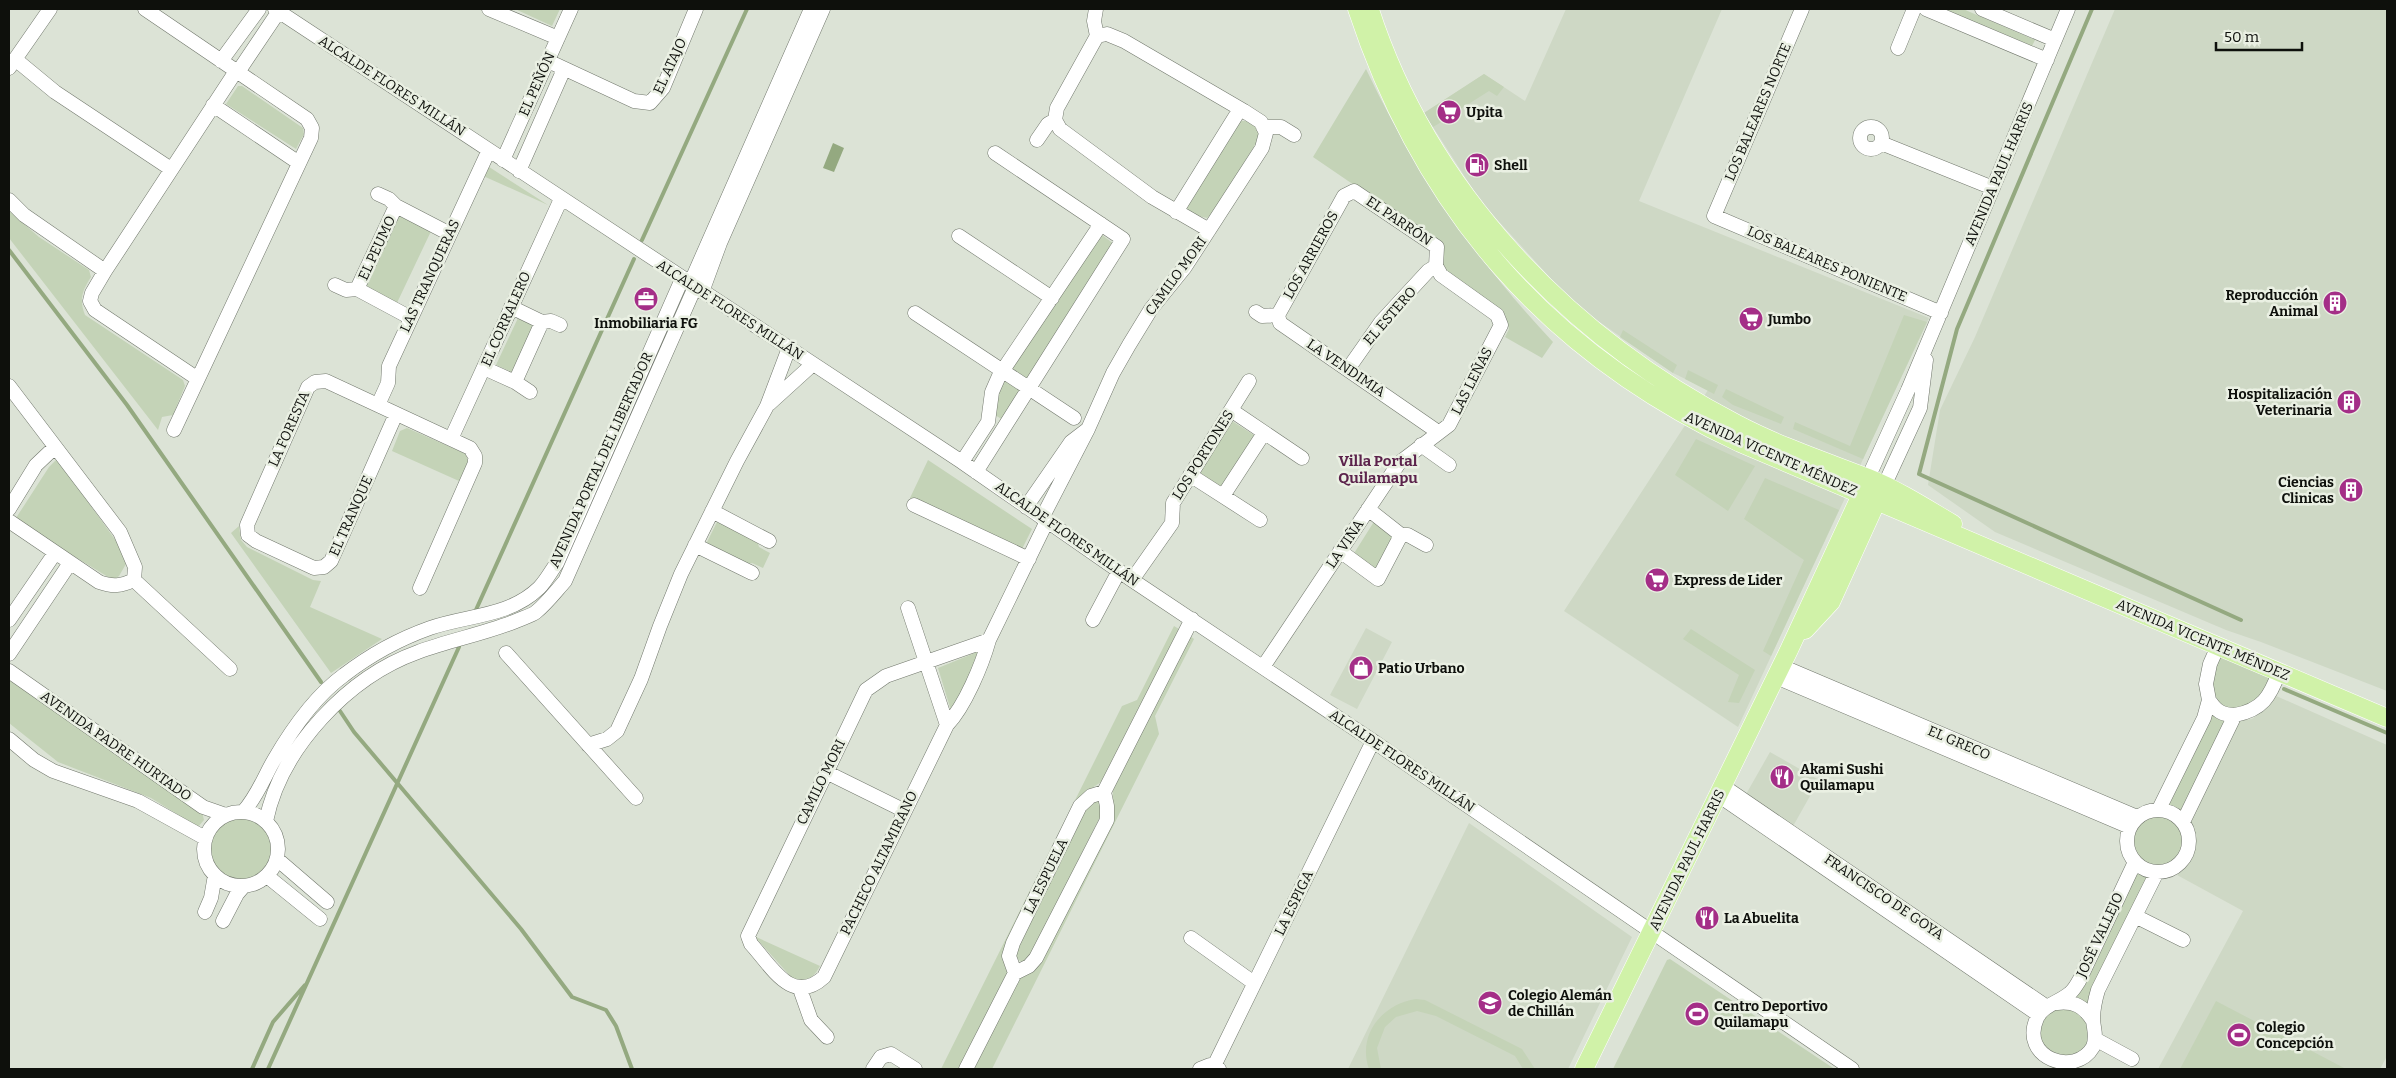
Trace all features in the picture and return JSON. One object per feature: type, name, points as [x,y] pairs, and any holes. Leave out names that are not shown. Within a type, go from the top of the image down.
[{"type":"main road","name":"AVENIDA VICENTE MÉNDEZ","points":[[1357,9],[1392,102],[1434,178],[1487,252],[1545,313],[1600,361],[1682,414],[1740,443],[1872,490]]},
{"type":"main road","name":"AVENIDA VICENTE MÉNDEZ","points":[[1370,9],[1404,95],[1450,174],[1492,230],[1539,281],[1590,328],[1653,374],[1721,416],[2019,562],[2387,718]]},
{"type":"main road","name":"AVENIDA PAUL HARRIS","points":[[1584,1069],[1789,650],[1872,490]]},
{"type":"street","points":[[50,9],[12,63],[171,169]]},
{"type":"street","points":[[145,9],[307,119],[312,128],[311,138],[174,430]]},
{"type":"street","points":[[221,61],[259,9]]},
{"type":"street","points":[[489,9],[558,38]]},
{"type":"street","name":"EL PEÑÓN","points":[[503,160],[571,9]]},
{"type":"street","name":"EL ATAJO","points":[[548,61],[634,101],[650,103],[663,88],[696,9]]},
{"type":"street","name":"AVENIDA PORTAL DEL LIBERTADOR","points":[[266,821],[273,794],[286,768],[307,738],[339,700],[387,666],[415,652],[450,640],[495,630],[536,612],[565,581],[811,9]]},
{"type":"street","name":"AVENIDA PORTAL DEL LIBERTADOR","points":[[244,812],[251,803],[275,757],[306,713],[341,677],[365,660],[401,640],[432,627],[498,612],[523,600],[539,587],[557,563],[692,285],[720,243],[823,9]]},
{"type":"street","points":[[1096,9],[1094,20],[1097,36],[1057,108],[1055,120],[1060,129],[1176,212],[1209,230]]},
{"type":"street","name":"LOS BALEARES NORTE","points":[[1714,216],[1802,9]]},
{"type":"street","points":[[1898,48],[1914,9]]},
{"type":"street","points":[[1926,9],[2047,60]]},
{"type":"street","points":[[1982,9],[2055,40]]},
{"type":"street","name":"AVENIDA PAUL HARRIS","points":[[1872,490],[1920,408],[1929,340],[2068,9]]},
{"type":"street","points":[[198,379],[96,310],[90,301],[92,293],[171,169],[277,10]]},
{"type":"street","name":"ALCALDE FLORES MILLÁN","points":[[277,10],[962,462],[1132,580],[1373,741],[1852,1069]]},
{"type":"street","points":[[1097,36],[1107,34],[1124,41],[1240,109],[1261,122],[1263,127],[1280,127],[1294,135]]},
{"type":"street","name":"EL PEÑÓN","points":[[519,171],[564,69]]},
{"type":"street","points":[[213,105],[299,163]]},
{"type":"street","points":[[1176,212],[1240,109]]},
{"type":"street","points":[[1037,140],[1048,124],[1055,120]]},
{"type":"street","name":"CAMILO MORI","points":[[947,725],[956,715],[1113,373],[1151,309],[1185,267],[1262,148],[1266,133],[1263,127]]},
{"type":"street","points":[[1881,143],[1993,188]]},
{"type":"street","name":"LAS TRANQUERAS","points":[[378,405],[388,383],[389,366],[489,150]]},
{"type":"street","points":[[976,472],[1124,239],[995,153]]},
{"type":"street","name":"EL PARRÓN","points":[[1344,196],[1354,192],[1362,196],[1437,246],[1436,266],[1441,275],[1497,315],[1501,325]]},
{"type":"street","name":"EL PEUMO","points":[[378,194],[389,199],[396,206],[450,234]]},
{"type":"street","name":"LOS ARRIEROS","points":[[1278,315],[1344,196]]},
{"type":"street","name":"EL CORRALERO","points":[[451,439],[561,199]]},
{"type":"street","points":[[9,200],[24,215],[105,272]]},
{"type":"street","name":"EL PEUMO","points":[[357,289],[396,206]]},
{"type":"street","name":"LOS BALEARES PONIENTE","points":[[1714,216],[1941,312]]},
{"type":"street","points":[[962,462],[988,422],[992,392],[1002,371],[1102,224]]},
{"type":"street","points":[[959,236],[1052,298]]},
{"type":"street","name":"EL ESTERO","points":[[1348,369],[1381,322],[1428,271],[1436,266]]},
{"type":"street","name":"EL PEUMO","points":[[335,285],[346,290],[357,289],[411,318]]},
{"type":"street","points":[[511,307],[542,322],[551,321],[560,325]]},
{"type":"street","points":[[1256,312],[1262,316],[1278,315]]},
{"type":"street","points":[[915,313],[1074,418]]},
{"type":"street","name":"LA VENDIMIA","points":[[1278,315],[1280,323],[1438,432]]},
{"type":"street","points":[[515,382],[542,322]]},
{"type":"street","name":"LAS LEÑAS","points":[[1438,432],[1449,425],[1455,416],[1501,325]]},
{"type":"street","points":[[588,745],[607,739],[617,731],[641,679],[660,626],[695,545],[767,406],[789,348]]},
{"type":"street","points":[[767,406],[813,364]]},
{"type":"street","points":[[484,368],[515,382],[530,392]]},
{"type":"street","name":"LA FORESTA","points":[[248,535],[246,524],[308,387],[315,382],[326,381],[470,448],[475,456],[475,463],[420,588]]},
{"type":"street","name":"LOS PORTONES","points":[[1132,580],[1172,523],[1173,503],[1249,382]]},
{"type":"street","points":[[9,387],[120,532],[135,567],[134,580]]},
{"type":"street","points":[[1231,410],[1302,458]]},
{"type":"street","name":"EL TRANQUE","points":[[248,535],[256,541],[314,568],[324,567],[331,561],[396,414]]},
{"type":"street","name":"CAMILO MORI","points":[[1026,507],[1071,442],[1088,429]]},
{"type":"street","name":"LA VIÑA","points":[[1263,667],[1399,463],[1438,432]]},
{"type":"street","points":[[1223,496],[1264,433]]},
{"type":"street","points":[[1421,445],[1448,466]]},
{"type":"street","points":[[9,509],[36,466],[56,447]]},
{"type":"street","points":[[1190,475],[1260,520]]},
{"type":"street","points":[[914,505],[1029,559]]},
{"type":"street","points":[[1368,509],[1401,535],[1408,535],[1426,545]]},
{"type":"street","points":[[712,510],[769,541]]},
{"type":"street","points":[[9,521],[100,582],[110,586],[121,586],[134,580]]},
{"type":"street","points":[[1340,550],[1378,579],[1401,535]]},
{"type":"street","points":[[695,545],[752,574]]},
{"type":"street","points":[[9,620],[55,553]]},
{"type":"street","points":[[9,654],[70,563]]},
{"type":"street","points":[[1093,620],[1119,571]]},
{"type":"street","points":[[134,580],[230,669]]},
{"type":"street","points":[[908,608],[947,725]]},
{"type":"street","points":[[1104,792],[1192,619]]},
{"type":"street","name":"CAMILO MORI","points":[[800,989],[788,985],[751,944],[748,936],[866,690],[886,676],[990,640]]},
{"type":"street","points":[[2218,646],[2210,664],[2206,684],[2209,700],[2215,710],[2224,715],[2251,712],[2264,702],[2273,689],[2279,672]]},
{"type":"street","points":[[506,653],[636,798]]},
{"type":"street","name":"AVENIDA PADRE HURTADO","points":[[9,671],[204,807],[226,815]]},
{"type":"street","name":"EL GRECO","points":[[1779,672],[2133,822]]},
{"type":"street","points":[[2159,809],[2201,725],[2209,700]]},
{"type":"street","points":[[2183,822],[2235,715]]},
{"type":"street","name":"PACHECO ALTAMIRANO","points":[[800,989],[814,986],[824,977],[947,725]]},
{"type":"street","name":"AVENIDA PADRE HURTADO","points":[[9,739],[34,760],[53,771],[138,801],[205,838]]},
{"type":"street","name":"LA ESPIGA","points":[[1211,1068],[1373,741]]},
{"type":"street","points":[[826,772],[905,811]]},
{"type":"street","name":"FRANCISCO DE GOYA","points":[[1720,791],[2047,1008]]},
{"type":"street","name":"LA ESPUELA","points":[[966,1069],[1015,973],[1029,966],[1036,958],[1106,820],[1107,806],[1104,792],[1091,796],[1080,806],[1013,943],[1009,956],[1015,973]]},
{"type":"street","points":[[2159,809],[2172,813],[2183,822],[2188,832],[2189,842],[2186,853],[2174,867],[2157,872],[2145,869],[2135,862],[2127,845],[2133,822],[2147,811],[2159,809]]},
{"type":"street","points":[[244,812],[256,814],[266,821],[274,831],[278,842],[275,866],[267,876],[257,883],[244,887],[233,886],[215,875],[206,862],[204,850],[205,838],[211,827],[226,815],[244,812]]},
{"type":"street","points":[[277,858],[327,902]]},
{"type":"street","name":"JOSÉ VALLEJO","points":[[2047,1008],[2070,993],[2079,980],[2135,862]]},
{"type":"street","name":"JOSÉ VALLEJO","points":[[2095,1039],[2093,1021],[2094,1005],[2098,990],[2157,872]]},
{"type":"street","points":[[205,912],[211,898],[215,875]]},
{"type":"street","points":[[267,876],[320,919]]},
{"type":"street","points":[[223,921],[237,894],[244,887]]},
{"type":"street","name":"JOSÉ VALLEJO","points":[[2135,916],[2182,940]]},
{"type":"street","points":[[1191,938],[1254,983]]},
{"type":"street","points":[[800,989],[811,1020],[827,1037]]},
{"type":"street","points":[[2093,1021],[2087,1012],[2078,1005],[2068,1002],[2047,1008],[2034,1027],[2034,1040],[2039,1052],[2049,1060],[2069,1066],[2085,1057],[2093,1046],[2095,1039],[2132,1059]]},
{"type":"street","points":[[872,1069],[881,1057],[891,1054],[915,1069]]},
{"type":"shaded area","points":[[515,9],[560,9],[552,26]]},
{"type":"shaded area","points":[[1566,9],[1722,9],[1639,201],[1929,318],[1738,727],[1564,611],[1708,390],[1673,373],[1575,305],[1481,202],[1424,113],[1484,74],[1525,101]]},
{"type":"shaded area","points":[[1944,9],[1963,9],[2035,40],[2032,46]]},
{"type":"shaded area","points":[[2115,9],[2387,9],[2387,691],[2226,630],[1995,532],[1928,485],[1940,410],[1975,337]]},
{"type":"shaded area","points":[[1366,69],[1405,143],[1449,213],[1498,279],[1553,342],[1542,358],[1505,337],[1509,329],[1505,314],[1446,273],[1442,263],[1442,245],[1313,157]]},
{"type":"shaded area","points":[[1484,74],[1504,87],[1497,96],[1489,91],[1459,110],[1451,100],[1436,110],[1443,121],[1433,127],[1424,113]]},
{"type":"shaded area","points":[[238,86],[242,86],[303,128],[304,134],[296,149],[226,104]]},
{"type":"shaded area","points":[[1240,121],[1249,121],[1258,128],[1258,140],[1214,211],[1207,218],[1190,214],[1186,209]]},
{"type":"shaded area","points":[[833,143],[844,148],[834,172],[823,168]]},
{"type":"shaded area","points":[[486,165],[548,205],[481,175]]},
{"type":"shaded area","points":[[398,210],[433,227],[396,305],[361,289]]},
{"type":"shaded area","points":[[9,211],[39,237],[89,270],[91,277],[85,287],[82,300],[85,315],[183,380],[185,386],[173,415],[162,417],[158,430],[9,238]]},
{"type":"shaded area","points":[[1102,235],[1114,244],[1003,420],[995,415],[998,388]]},
{"type":"shaded area","points":[[1904,315],[1927,322],[1863,459],[1793,429],[1795,422],[1850,446]]},
{"type":"shaded area","points":[[518,318],[535,326],[514,373],[496,365]]},
{"type":"shaded area","points":[[1623,330],[1677,365],[1673,373],[1620,337]]},
{"type":"shaded area","points":[[1688,370],[1718,385],[1714,394],[1685,379]]},
{"type":"shaded area","points":[[1726,389],[1784,417],[1781,424],[1733,405],[1722,397]]},
{"type":"shaded area","points":[[1232,421],[1257,437],[1223,488],[1199,472]]},
{"type":"shaded area","points":[[407,428],[466,454],[468,462],[459,481],[392,451],[400,431]]},
{"type":"shaded area","points":[[1696,439],[1755,466],[1728,511],[1675,475]]},
{"type":"shaded area","points":[[57,459],[119,545],[126,564],[119,576],[113,580],[21,524],[16,518],[49,467]]},
{"type":"shaded area","points":[[928,460],[1032,529],[1021,551],[910,498]]},
{"type":"shaded area","points":[[1765,478],[1839,510],[1771,656],[1763,651],[1804,560],[1744,519]]},
{"type":"shaded area","points":[[718,520],[757,540],[759,547],[770,553],[763,568],[752,563],[744,565],[705,546]]},
{"type":"shaded area","points":[[1375,520],[1396,537],[1377,572],[1353,555]]},
{"type":"shaded area","points":[[239,526],[241,540],[247,547],[313,580],[321,581],[310,607],[382,639],[331,673],[231,533]]},
{"type":"shaded area","points":[[1174,626],[1179,629],[1101,782],[1083,794],[1008,972],[959,1069],[941,1069],[1122,706],[1137,700]]},
{"type":"shaded area","name":"Patio Urbano","points":[[1366,628],[1392,642],[1357,709],[1330,695]]},
{"type":"shaded area","points":[[1691,629],[1755,670],[1739,703],[1728,702],[1739,675],[1683,639]]},
{"type":"shaded area","points":[[1189,635],[1194,639],[1155,716],[1159,734],[992,1069],[972,1069],[1017,977],[1113,813],[1113,786]]},
{"type":"shaded area","points":[[2220,649],[2274,671],[2260,702],[2234,713],[2211,699],[2212,665]]},
{"type":"shaded area","points":[[982,650],[952,714],[938,668]]},
{"type":"shaded area","points":[[9,676],[202,812],[204,820],[198,827],[151,798],[58,762],[9,723]]},
{"type":"shaded area","name":"Colegio Concepción","points":[[2274,695],[2387,745],[2387,1056],[2380,1069],[2158,1069],[2243,911],[2177,875],[2187,863],[2192,848],[2192,835],[2187,822],[2238,721],[2252,719],[2264,710]]},
{"type":"shaded area","points":[[2210,707],[2230,719],[2183,814],[2163,804]]},
{"type":"shaded area","points":[[1770,752],[1819,780],[1792,828],[1745,796]]},
{"type":"shaded area","points":[[1094,800],[1102,803],[1103,811],[1028,960],[1022,962],[1016,958],[1015,951],[1089,803]]},
{"type":"shaded area","points":[[2153,812],[2163,812],[2178,820],[2184,829],[2186,840],[2184,851],[2178,860],[2163,868],[2153,868],[2142,863],[2135,856],[2130,845],[2130,835],[2135,824],[2142,817]]},
{"type":"shaded area","points":[[241,814],[254,817],[265,824],[272,835],[275,848],[272,861],[265,872],[254,879],[241,882],[228,879],[217,872],[210,861],[207,848],[210,835],[217,824],[228,817]]},
{"type":"shaded area","name":"Colegio Alemán de Chillán","points":[[1469,823],[1632,937],[1568,1069],[1348,1069]]},
{"type":"shaded area","points":[[2136,864],[2152,872],[2090,1014],[2076,1001],[2073,991]]},
{"type":"shaded area","points":[[754,936],[820,966],[809,979],[792,978]]},
{"type":"shaded area","name":"Centro Deportivo Quilamapu","points":[[1670,959],[1834,1069],[1613,1069],[1667,960]]},
{"type":"shaded area","name":"Colegio Alemán de Chillán","points":[[1416,999],[1425,1000],[1522,1049],[1535,1069],[1523,1069],[1515,1056],[1436,1016],[1417,1011],[1396,1017],[1385,1027],[1377,1048],[1381,1069],[1369,1069],[1366,1044],[1375,1023],[1393,1007]]},
{"type":"shaded area","name":"Colegio Concepción","points":[[2216,1001],[2346,1069],[2180,1069]]},
{"type":"shaded area","points":[[2061,1005],[2083,1012],[2092,1033],[2083,1054],[2061,1061],[2037,1039],[2042,1016]]},
{"type":"waterway","points":[[642,240],[747,9]]},
{"type":"waterway","points":[[2092,9],[1957,329],[1919,474],[2241,620]]},
{"type":"waterway","points":[[9,250],[127,405],[321,682]]},
{"type":"waterway","points":[[475,612],[634,259]]},
{"type":"waterway","points":[[268,1069],[459,647]]},
{"type":"waterway","points":[[2284,689],[2387,733]]},
{"type":"waterway","points":[[340,711],[354,732],[521,929],[572,997],[606,1010],[616,1026],[632,1069]]},
{"type":"waterway","points":[[252,1069],[273,1022],[305,985]]},
{"type":"place","name":"Upita","points":[[1449,112]]},
{"type":"place","name":"Shell","points":[[1477,165]]},
{"type":"place","name":"Inmobiliaria FG","points":[[646,299]]},
{"type":"place","name":"Reproducción Animal","points":[[2335,303]]},
{"type":"place","name":"Jumbo","points":[[1751,319]]},
{"type":"place","name":"Hospitalización Veterinaria","points":[[2349,402]]},
{"type":"place","name":"Ciencias Clinicas","points":[[2351,490]]},
{"type":"place","name":"Express de Lider","points":[[1657,580]]},
{"type":"place","name":"Patio Urbano","points":[[1361,668]]},
{"type":"place","name":"Akami Sushi Quilamapu","points":[[1782,777]]},
{"type":"place","name":"La Abuelita","points":[[1707,918]]},
{"type":"place","name":"Colegio Alemán de Chillán","points":[[1490,1003]]},
{"type":"place","name":"Centro Deportivo Quilamapu","points":[[1697,1014]]},
{"type":"place","name":"Colegio Concepción","points":[[2239,1035]]},
{"type":"district","name":"Villa Portal Quilamapu","points":[[1378,470]]}]
